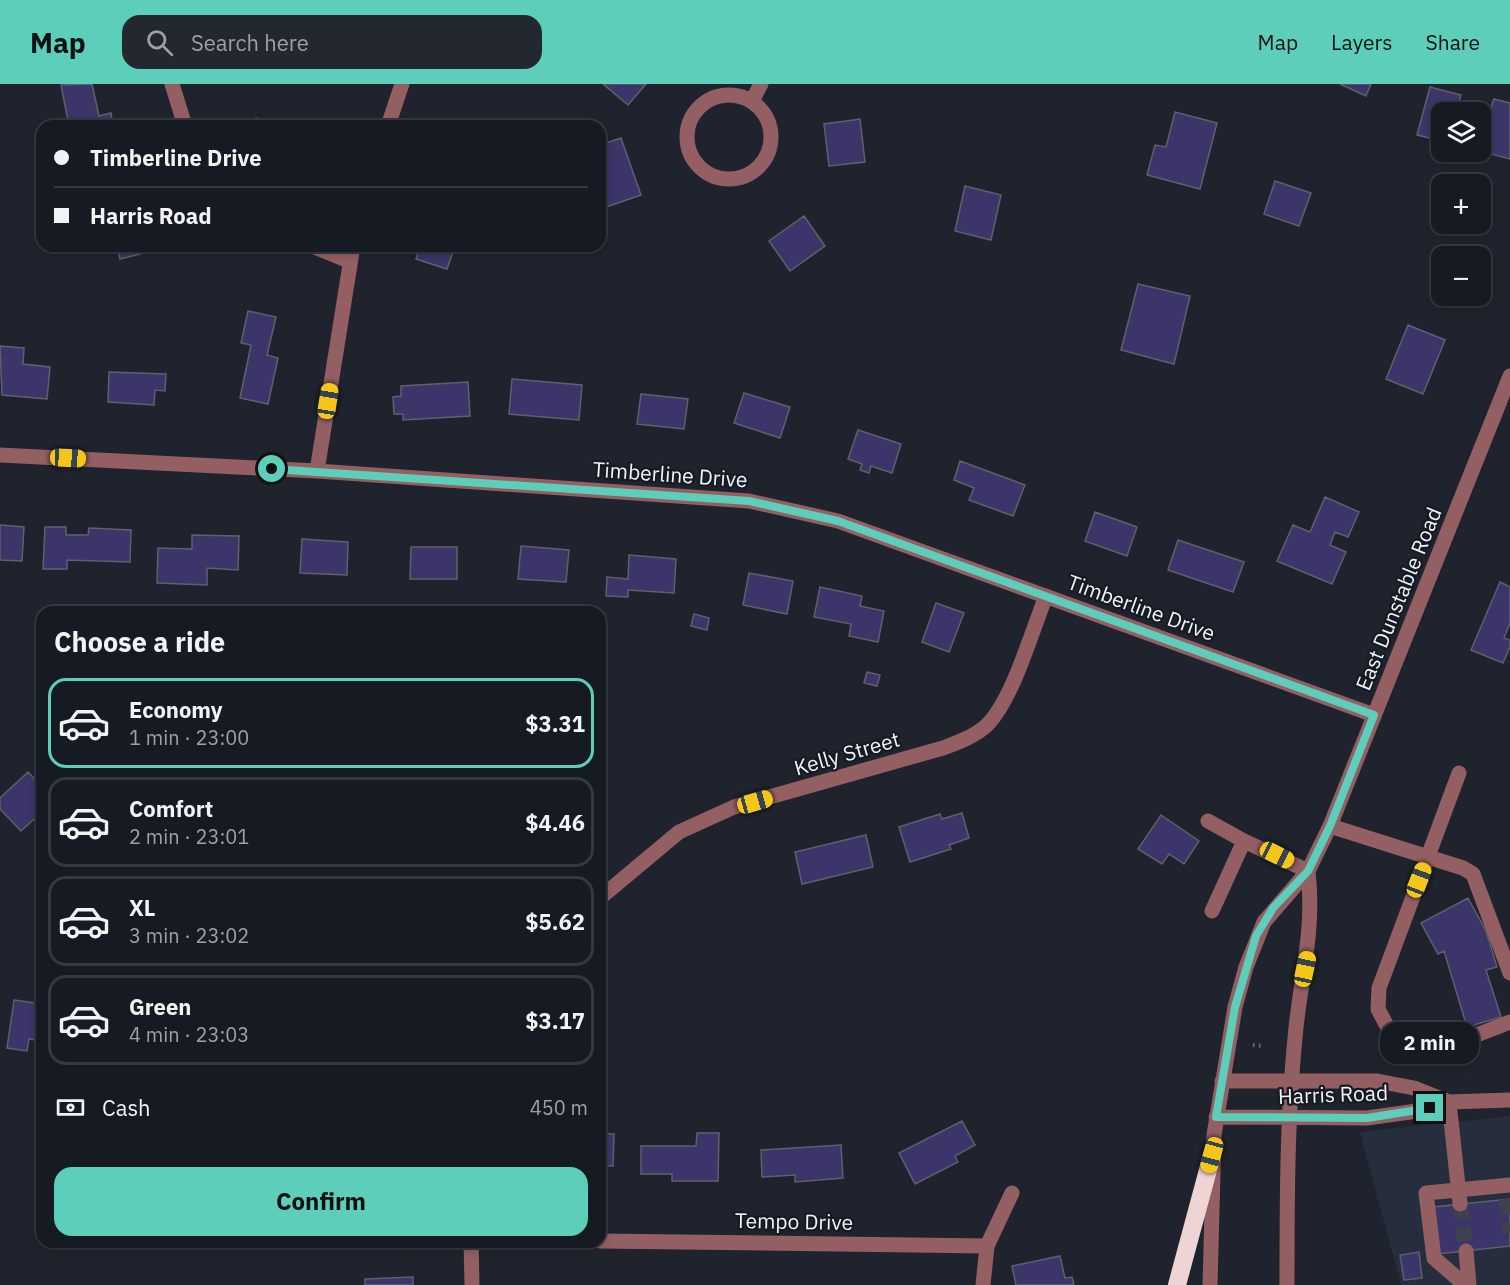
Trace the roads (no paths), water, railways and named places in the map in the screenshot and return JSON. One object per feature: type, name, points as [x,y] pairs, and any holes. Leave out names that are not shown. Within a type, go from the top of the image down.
[{"type":"highway","points":[[1177,1285],[1212,1155]]},
{"type":"street","points":[[172,84],[184,120]]},
{"type":"street","points":[[390,120],[402,84]]},
{"type":"street","points":[[752,101],[761,84]]},
{"type":"street","points":[[729,95],[752,101],[765,115],[770,128],[771,142],[767,156],[747,176],[734,179],[708,174],[697,165],[688,147],[688,127],[693,115],[702,105],[714,98],[729,95]]},
{"type":"street","points":[[317,471],[351,254]]},
{"type":"street","name":"East Dunstable Road","points":[[1210,1285],[1212,1155],[1216,1117],[1235,1007],[1256,936],[1273,908],[1308,871],[1330,826],[1510,376]]},
{"type":"street","name":"Timberline Drive","points":[[0,455],[317,471],[769,504],[838,521],[1374,715]]},
{"type":"street","name":"Kelly Street","points":[[606,893],[679,832],[734,807],[943,748],[968,738],[987,725],[1000,708],[1046,596]]},
{"type":"street","points":[[1459,773],[1379,988],[1378,1009],[1388,1028],[1409,1035],[1469,1038],[1510,1022]]},
{"type":"street","points":[[1208,821],[1308,871]]},
{"type":"street","points":[[1330,826],[1428,859],[1463,868],[1473,874],[1510,973]]},
{"type":"street","points":[[1212,911],[1244,841]]},
{"type":"street","name":"East Dunstable Road","points":[[1287,1285],[1289,1119],[1298,1011],[1311,929],[1308,871]]},
{"type":"street","name":"Harris Road","points":[[1222,1081],[1398,1084],[1449,1102]]},
{"type":"street","name":"Harris Road","points":[[1216,1117],[1289,1119],[1388,1116],[1449,1102],[1510,1100]]},
{"type":"street","points":[[1449,1102],[1460,1197]]},
{"type":"street","points":[[1468,1285],[1434,1258],[1426,1193],[1460,1197],[1507,1190]]},
{"type":"street","points":[[983,1285],[987,1246],[1012,1192]]},
{"type":"street","name":"Tempo Drive","points":[[606,1241],[987,1246]]},
{"type":"street","points":[[471,1248],[472,1285]]},
{"type":"street","points":[[1466,1251],[1468,1285]]},
{"type":"tunnel","points":[[1506,1199],[1510,1233]]},
{"type":"tunnel","points":[[1460,1204],[1466,1251]]}]
